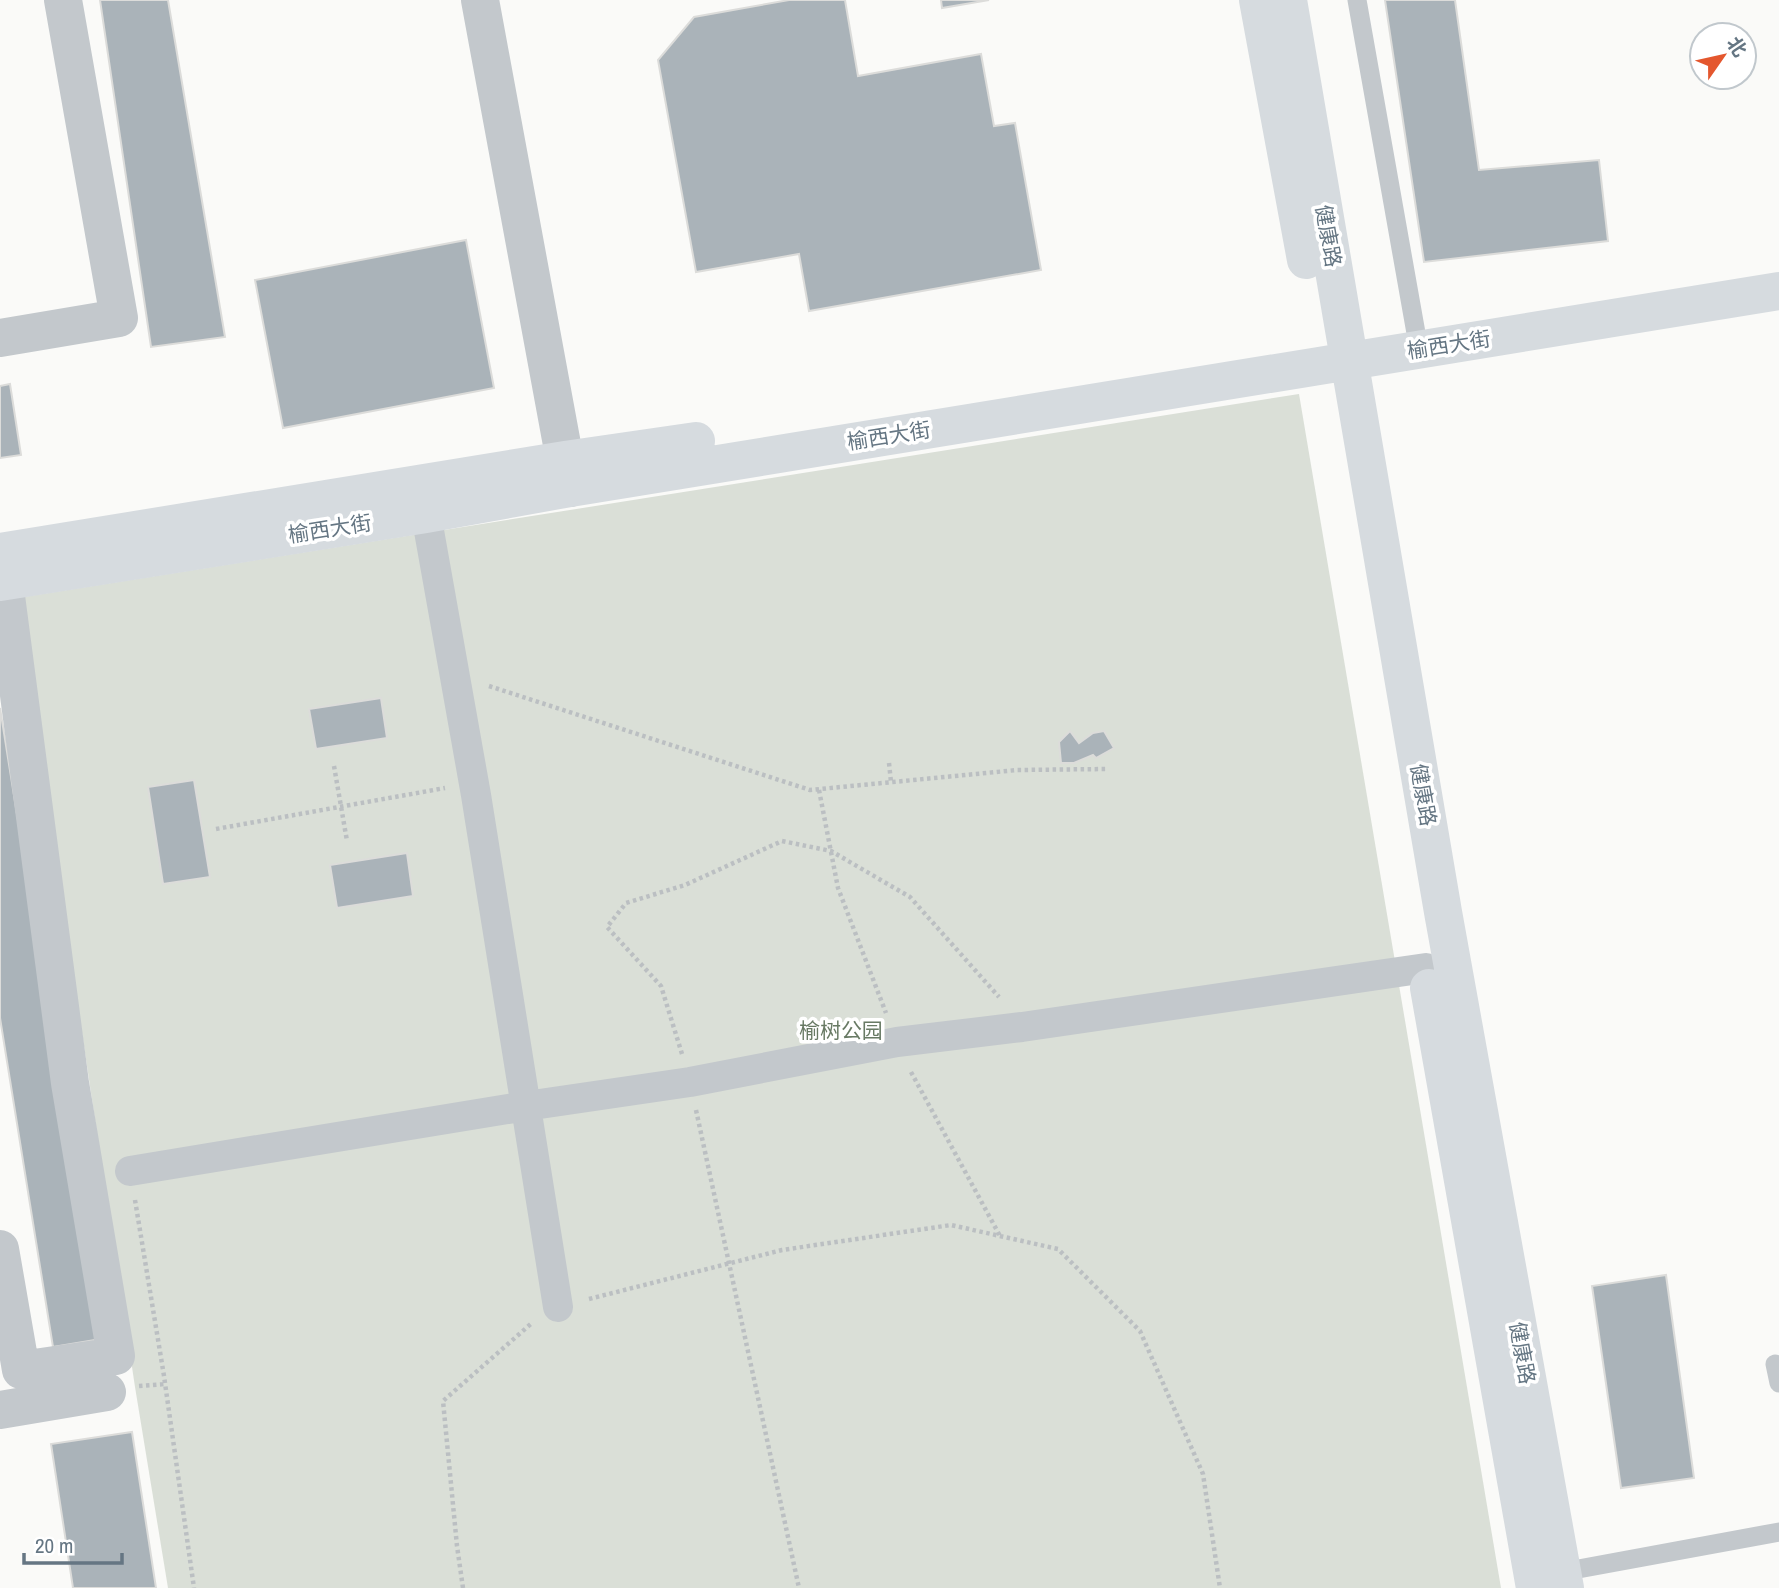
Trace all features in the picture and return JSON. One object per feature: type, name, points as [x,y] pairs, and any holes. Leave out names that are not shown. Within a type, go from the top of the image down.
[{"type":"main road","name":"健康路","points":[[1258,0],[1335,351],[1443,912],[1554,1583]]},
{"type":"main road","name":"健康路","points":[[1288,0],[1335,351],[1426,968],[1554,1583]]},
{"type":"main road","name":"榆西大街","points":[[1417,338],[1779,264]]},
{"type":"main road","name":"榆西大街","points":[[1,572],[568,474],[1417,338],[1779,291]]},
{"type":"main road","name":"榆西大街","points":[[1,572],[426,514],[568,474]]},
{"type":"street","points":[[0,338],[119,317],[63,0]]},
{"type":"street","points":[[480,0],[568,474]]},
{"type":"street","points":[[426,514],[473,783],[558,1307]]},
{"type":"street","points":[[0,1249],[21,1370],[116,1356],[70,1083],[1,572]]},
{"type":"street","points":[[130,1171],[690,1082],[897,1042],[1022,1027],[1426,968]]},
{"type":"street","points":[[0,1410],[107,1391]]},
{"type":"lane","points":[[1357,0],[1417,338]]},
{"type":"lane","points":[[1554,1583],[1779,1532]]},
{"type":"path","points":[[454,675],[810,790],[1017,770],[1107,769]]},
{"type":"path","points":[[889,763],[891,782]]},
{"type":"path","points":[[334,766],[347,841]]},
{"type":"path","points":[[216,829],[473,783]]},
{"type":"path","points":[[799,1588],[690,1082],[661,986],[607,927],[626,903],[685,885],[782,841],[831,851],[910,897],[1022,1027]]},
{"type":"path","points":[[130,1171],[164,1376],[194,1588]]},
{"type":"path","points":[[463,1588],[443,1401],[548,1309],[782,1250],[951,1225],[1058,1249],[1140,1331],[1203,1474],[1220,1588]]},
{"type":"green space","name":"榆树公园","points":[[1299,394],[1501,1588],[168,1588],[135,1387],[17,598]]},
{"type":"building","points":[[100,0],[168,0],[225,337],[151,347]]},
{"type":"building","points":[[789,0],[845,0],[858,76],[981,54],[994,126],[1015,123],[1041,270],[809,311],[799,254],[696,272],[658,60],[694,17]]},
{"type":"building","points":[[941,0],[989,0],[942,8]]},
{"type":"building","points":[[1385,0],[1455,0],[1479,170],[1599,160],[1608,241],[1424,262]]},
{"type":"building","points":[[466,240],[494,388],[283,428],[255,280]]},
{"type":"building","points":[[10,384],[21,455],[0,458],[0,386]]},
{"type":"building","points":[[381,698],[387,738],[316,749],[309,709]]},
{"type":"building","points":[[0,708],[101,1339],[53,1347],[0,1018]]},
{"type":"building","points":[[1070,731],[1079,743],[1093,733],[1104,731],[1114,748],[1096,758],[1093,755],[1074,763],[1061,763],[1059,742]]},
{"type":"building","points":[[194,780],[210,877],[163,884],[148,787]]},
{"type":"building","points":[[407,853],[413,896],[337,908],[330,865]]},
{"type":"building","points":[[1666,1275],[1694,1478],[1621,1488],[1592,1286]]},
{"type":"building","points":[[132,1432],[156,1588],[73,1588],[51,1444]]}]
